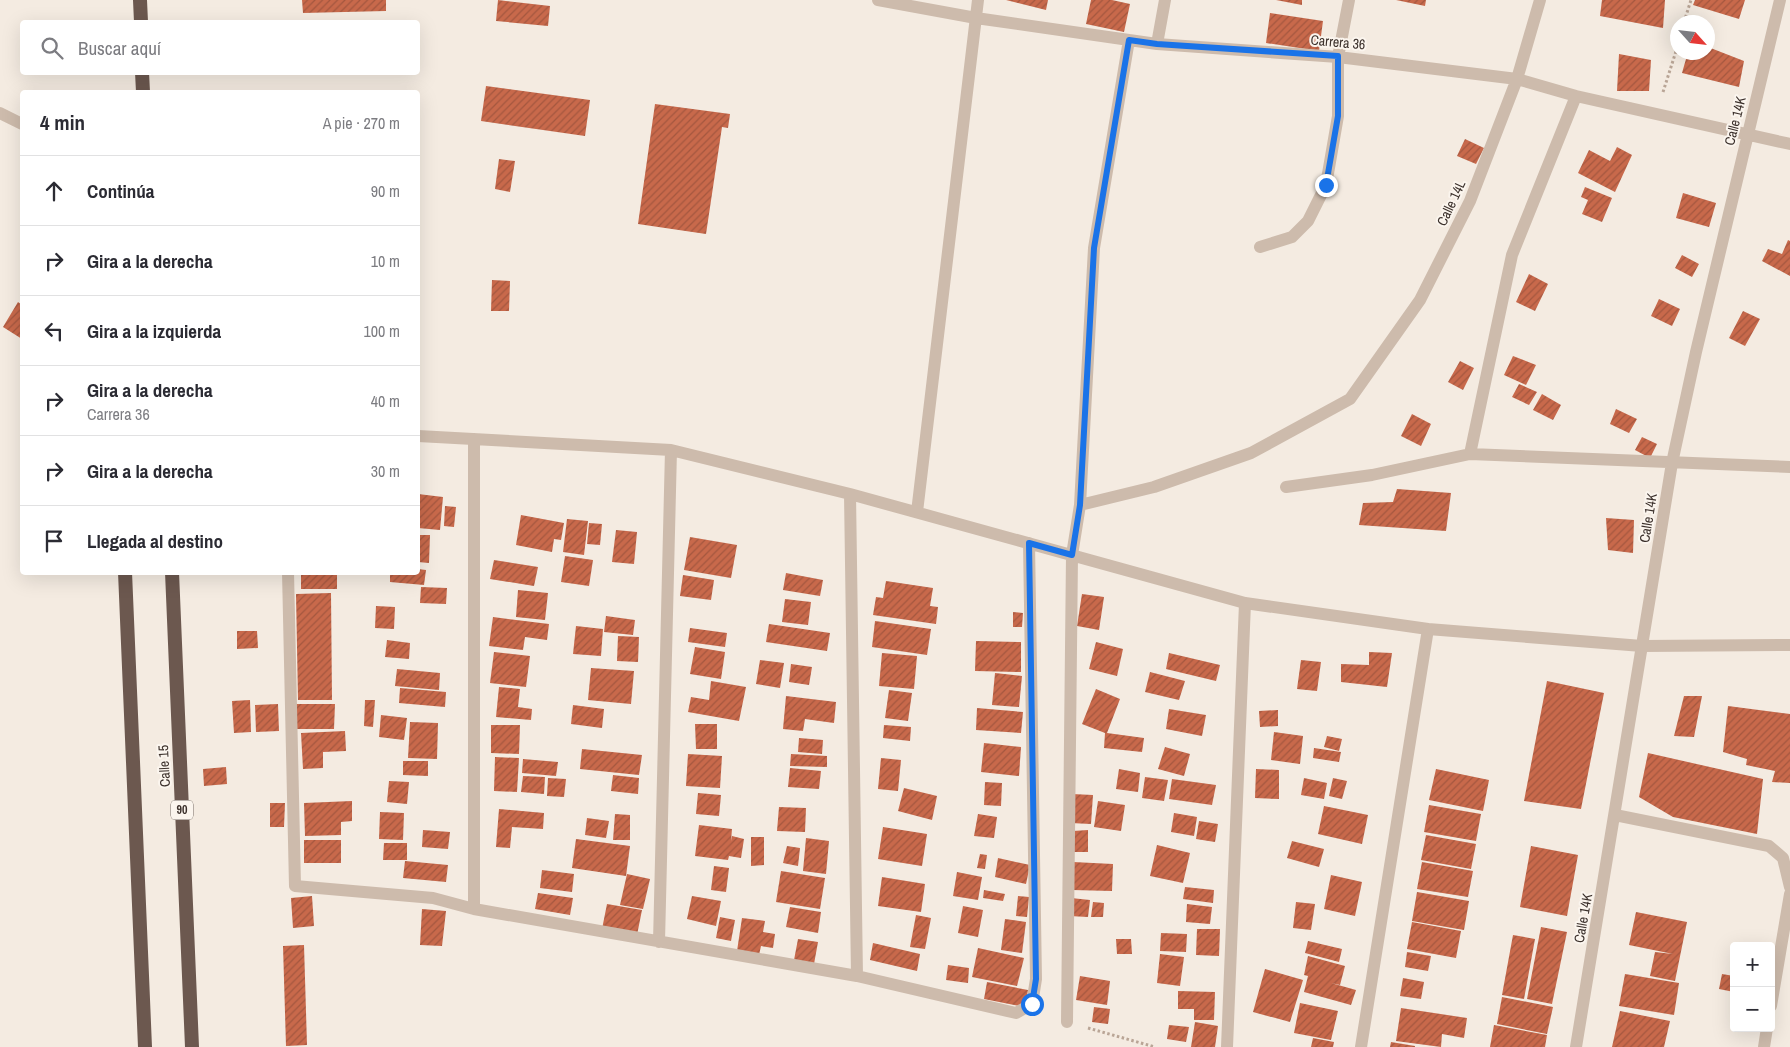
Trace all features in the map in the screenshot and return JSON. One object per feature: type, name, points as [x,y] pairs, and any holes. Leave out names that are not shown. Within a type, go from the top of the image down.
[{"type":"highway","points":[[140,0],[140,20]]},
{"type":"highway","points":[[142,75],[143,90]]},
{"type":"highway","points":[[125,575],[145,1047]]},
{"type":"highway","name":"Calle 15","points":[[172,575],[192,1047]]},
{"type":"street","name":"Carrera 36","points":[[878,0],[976,18],[1157,44],[1338,56],[1517,79],[1576,96],[1790,144]]},
{"type":"street","points":[[917,512],[978,0]]},
{"type":"street","points":[[1157,44],[1165,0]]},
{"type":"street","points":[[1260,247],[1292,237],[1308,221],[1326,185],[1338,116],[1338,56],[1349,0]]},
{"type":"street","name":"Calle 14L","points":[[1080,505],[1154,487],[1251,453],[1350,399],[1420,300],[1470,201],[1517,79],[1540,0]]},
{"type":"street","name":"Calle 14K","points":[[1576,1047],[1672,463],[1696,352],[1780,0]]},
{"type":"street","points":[[1067,1022],[1072,555],[1080,505],[1094,248],[1129,40]]},
{"type":"street","points":[[1470,454],[1512,255],[1576,96]]},
{"type":"street","points":[[0,113],[20,123]]},
{"type":"street","points":[[420,436],[671,450],[850,494],[1245,603],[1428,629],[1642,646],[1790,645]]},
{"type":"street","points":[[474,439],[474,909]]},
{"type":"street","points":[[660,942],[671,450]]},
{"type":"street","points":[[1286,487],[1372,475],[1470,454],[1790,467]]},
{"type":"street","points":[[850,494],[858,976]]},
{"type":"street","points":[[288,575],[295,886],[433,898],[474,909],[858,976],[1016,1013],[1032,1004],[1036,979],[1029,543]]},
{"type":"street","points":[[1227,1047],[1245,603]]},
{"type":"street","points":[[1361,1047],[1428,629]]},
{"type":"street","points":[[1615,815],[1769,846],[1783,858],[1790,887]]},
{"type":"street","points":[[1774,987],[1790,894]]},
{"type":"street","points":[[1764,1047],[1767,1032]]},
{"type":"path","points":[[1686,15],[1691,0]]},
{"type":"path","points":[[1657,114],[1673,60]]},
{"type":"path","points":[[1067,1022],[1155,1047]]},
{"type":"building","points":[[302,0],[386,0],[386,11],[303,13]]},
{"type":"building","points":[[498,0],[550,6],[548,26],[496,21]]},
{"type":"building","points":[[1006,0],[1048,0],[1046,10]]},
{"type":"building","points":[[1091,0],[1112,0],[1130,4],[1124,32],[1086,24]]},
{"type":"building","points":[[1276,0],[1302,0],[1302,5]]},
{"type":"building","points":[[1396,0],[1426,0],[1425,6]]},
{"type":"building","points":[[1602,0],[1665,0],[1663,28],[1600,16]]},
{"type":"building","points":[[1695,0],[1745,0],[1739,19],[1693,5]]},
{"type":"building","points":[[1270,13],[1323,21],[1319,51],[1266,43]]},
{"type":"building","points":[[1715,50],[1744,61],[1739,87],[1682,73],[1686,60],[1715,60]]},
{"type":"building","points":[[1619,54],[1651,60],[1649,91],[1617,91]]},
{"type":"building","points":[[486,86],[590,100],[585,136],[481,121]]},
{"type":"building","points":[[655,104],[730,114],[728,128],[722,127],[706,234],[638,224]]},
{"type":"building","points":[[1465,139],[1484,148],[1476,164],[1457,156]]},
{"type":"building","points":[[1617,147],[1632,155],[1615,192],[1578,173],[1589,150],[1610,161]]},
{"type":"building","points":[[499,159],[515,161],[510,192],[495,189]]},
{"type":"building","points":[[1585,187],[1612,198],[1602,222],[1582,214],[1588,200],[1581,197]]},
{"type":"building","points":[[1683,193],[1716,203],[1709,227],[1676,218]]},
{"type":"building","points":[[1788,240],[1790,241],[1790,276],[1762,261],[1768,249],[1782,254]]},
{"type":"building","points":[[1682,255],[1699,264],[1692,277],[1675,268]]},
{"type":"building","points":[[1529,274],[1548,284],[1535,311],[1516,302]]},
{"type":"building","points":[[492,280],[510,281],[509,311],[491,311]]},
{"type":"building","points":[[1659,299],[1680,309],[1672,326],[1651,316]]},
{"type":"building","points":[[18,302],[20,304],[20,338],[3,327]]},
{"type":"building","points":[[1743,311],[1760,319],[1745,346],[1729,338]]},
{"type":"building","points":[[1513,356],[1536,365],[1526,385],[1504,375]]},
{"type":"building","points":[[1460,361],[1474,368],[1463,390],[1448,382]]},
{"type":"building","points":[[1519,384],[1537,392],[1529,405],[1512,397]]},
{"type":"building","points":[[1542,394],[1561,405],[1553,420],[1533,410]]},
{"type":"building","points":[[1616,409],[1637,419],[1629,433],[1610,424]]},
{"type":"building","points":[[1412,414],[1431,424],[1421,446],[1401,436]]},
{"type":"building","points":[[1642,437],[1657,444],[1650,458],[1635,450]]},
{"type":"building","points":[[1397,489],[1451,493],[1446,531],[1359,525],[1363,503],[1393,502]]},
{"type":"building","points":[[420,494],[443,497],[440,530],[420,528]]},
{"type":"building","points":[[445,506],[456,507],[454,527],[444,526]]},
{"type":"building","points":[[521,515],[564,523],[561,540],[554,539],[552,552],[516,545]]},
{"type":"building","points":[[1606,518],[1634,520],[1633,553],[1608,550]]},
{"type":"building","points":[[567,519],[588,521],[584,555],[563,552]]},
{"type":"building","points":[[589,523],[602,524],[600,545],[587,544]]},
{"type":"building","points":[[616,530],[637,532],[634,564],[612,562]]},
{"type":"building","points":[[420,535],[430,535],[429,563],[420,562]]},
{"type":"building","points":[[690,537],[737,545],[731,578],[684,570]]},
{"type":"building","points":[[565,556],[593,560],[589,586],[561,582]]},
{"type":"building","points":[[494,560],[538,567],[534,586],[490,579]]},
{"type":"building","points":[[420,569],[426,570],[424,585],[390,582],[390,575],[420,575]]},
{"type":"building","points":[[786,573],[823,580],[820,596],[783,590]]},
{"type":"building","points":[[301,575],[337,575],[337,589],[301,589]]},
{"type":"building","points":[[683,575],[714,580],[711,600],[680,596]]},
{"type":"building","points":[[886,581],[933,588],[930,606],[938,607],[936,624],[873,615],[876,597],[883,598]]},
{"type":"building","points":[[421,587],[447,588],[446,604],[420,603]]},
{"type":"building","points":[[518,590],[548,593],[545,620],[516,617]]},
{"type":"building","points":[[331,593],[332,700],[298,700],[296,594]]},
{"type":"building","points":[[1082,594],[1104,597],[1099,630],[1077,626]]},
{"type":"building","points":[[785,599],[811,602],[808,625],[782,622]]},
{"type":"building","points":[[376,606],[395,607],[394,629],[375,628]]},
{"type":"building","points":[[1013,612],[1023,613],[1022,627],[1013,627]]},
{"type":"building","points":[[606,616],[635,620],[633,635],[604,632]]},
{"type":"building","points":[[493,617],[549,624],[547,640],[525,637],[523,650],[489,646]]},
{"type":"building","points":[[875,621],[931,629],[927,655],[872,647]]},
{"type":"building","points":[[769,624],[830,633],[827,651],[766,642]]},
{"type":"building","points":[[576,626],[603,629],[601,656],[573,654]]},
{"type":"building","points":[[690,628],[727,633],[725,647],[688,642]]},
{"type":"building","points":[[237,631],[257,631],[258,648],[237,649]]},
{"type":"building","points":[[618,636],[639,637],[638,662],[617,661]]},
{"type":"building","points":[[387,640],[410,643],[409,659],[385,657]]},
{"type":"building","points":[[976,641],[1021,642],[1021,672],[975,671]]},
{"type":"building","points":[[1096,642],[1123,649],[1117,676],[1089,669]]},
{"type":"building","points":[[695,647],[725,652],[721,679],[690,674]]},
{"type":"building","points":[[494,652],[530,656],[526,687],[490,683]]},
{"type":"building","points":[[1369,652],[1392,653],[1387,687],[1341,682],[1341,664],[1369,665]]},
{"type":"building","points":[[882,653],[917,656],[914,689],[879,686]]},
{"type":"building","points":[[1169,653],[1220,665],[1216,681],[1166,669]]},
{"type":"building","points":[[760,660],[784,663],[780,688],[756,684]]},
{"type":"building","points":[[1301,660],[1321,662],[1317,691],[1297,689]]},
{"type":"building","points":[[791,664],[812,667],[809,685],[789,682]]},
{"type":"building","points":[[591,668],[634,671],[631,704],[588,700]]},
{"type":"building","points":[[397,669],[440,673],[439,690],[395,686]]},
{"type":"building","points":[[1150,672],[1185,681],[1179,700],[1145,692]]},
{"type":"building","points":[[995,673],[1022,676],[1019,707],[992,705]]},
{"type":"building","points":[[711,681],[746,687],[739,721],[688,712],[691,697],[709,700]]},
{"type":"building","points":[[1547,681],[1604,693],[1581,809],[1524,801]]},
{"type":"building","points":[[499,687],[520,689],[518,707],[532,709],[531,720],[496,717]]},
{"type":"building","points":[[400,688],[446,692],[445,707],[399,703]]},
{"type":"building","points":[[1096,689],[1120,699],[1107,733],[1144,738],[1142,752],[1104,748],[1105,733],[1082,724]]},
{"type":"building","points":[[889,690],[912,693],[908,721],[885,718]]},
{"type":"building","points":[[786,696],[836,702],[834,723],[805,719],[803,731],[783,729]]},
{"type":"building","points":[[1684,696],[1702,696],[1694,737],[1674,736]]},
{"type":"building","points":[[250,700],[251,732],[234,733],[232,701]]},
{"type":"building","points":[[365,700],[375,700],[373,727],[364,726]]},
{"type":"building","points":[[278,704],[279,731],[256,732],[255,705]]},
{"type":"building","points":[[295,704],[335,704],[334,729],[295,729]]},
{"type":"building","points":[[573,705],[604,709],[602,728],[571,724]]},
{"type":"building","points":[[1728,706],[1790,714],[1790,783],[1772,782],[1775,771],[1746,765],[1747,759],[1723,752]]},
{"type":"building","points":[[977,708],[1023,712],[1021,733],[976,730]]},
{"type":"building","points":[[1169,709],[1206,715],[1202,736],[1166,729]]},
{"type":"building","points":[[1278,710],[1278,726],[1260,727],[1259,711]]},
{"type":"building","points":[[381,715],[407,718],[404,740],[379,737]]},
{"type":"building","points":[[410,722],[438,723],[437,759],[408,758]]},
{"type":"building","points":[[695,724],[717,724],[717,749],[696,749]]},
{"type":"building","points":[[491,725],[520,725],[519,754],[491,753]]},
{"type":"building","points":[[884,725],[911,727],[910,741],[883,738]]},
{"type":"building","points":[[345,731],[346,751],[323,752],[323,768],[303,769],[301,733]]},
{"type":"building","points":[[1274,732],[1303,736],[1300,764],[1271,760]]},
{"type":"building","points":[[1327,736],[1342,739],[1339,751],[1324,747]]},
{"type":"building","points":[[799,738],[823,740],[822,754],[798,752]]},
{"type":"building","points":[[984,743],[1021,747],[1019,776],[981,772]]},
{"type":"building","points":[[1165,747],[1190,754],[1184,776],[1158,769]]},
{"type":"building","points":[[1314,748],[1341,752],[1339,762],[1313,758]]},
{"type":"building","points":[[582,749],[642,755],[639,775],[580,769]]},
{"type":"building","points":[[1648,753],[1763,779],[1757,834],[1673,817],[1639,797]]},
{"type":"building","points":[[688,754],[722,756],[720,788],[686,786]]},
{"type":"building","points":[[791,754],[827,756],[827,767],[790,766]]},
{"type":"building","points":[[495,757],[519,758],[517,792],[494,791]]},
{"type":"building","points":[[881,758],[901,760],[898,791],[878,789]]},
{"type":"building","points":[[523,759],[558,762],[556,776],[522,773]]},
{"type":"building","points":[[403,761],[428,761],[428,776],[403,775]]},
{"type":"building","points":[[226,767],[227,784],[204,786],[203,769]]},
{"type":"building","points":[[790,768],[821,771],[819,789],[788,787]]},
{"type":"building","points":[[1119,769],[1140,773],[1138,792],[1116,789]]},
{"type":"building","points":[[1256,769],[1279,770],[1279,799],[1255,798]]},
{"type":"building","points":[[1436,769],[1489,780],[1483,811],[1429,800]]},
{"type":"building","points":[[613,775],[639,778],[638,794],[611,791]]},
{"type":"building","points":[[523,776],[545,777],[544,794],[521,792]]},
{"type":"building","points":[[1145,777],[1168,780],[1164,801],[1142,798]]},
{"type":"building","points":[[548,778],[566,779],[564,797],[547,796]]},
{"type":"building","points":[[1304,778],[1327,783],[1324,799],[1301,795]]},
{"type":"building","points":[[1333,778],[1347,781],[1342,799],[1329,796]]},
{"type":"building","points":[[1172,779],[1216,785],[1212,805],[1169,799]]},
{"type":"building","points":[[389,781],[409,782],[407,804],[387,802]]},
{"type":"building","points":[[985,782],[1002,783],[1001,806],[984,805]]},
{"type":"building","points":[[904,788],[937,796],[932,820],[898,811]]},
{"type":"building","points":[[698,793],[721,795],[719,816],[696,814]]},
{"type":"building","points":[[1072,794],[1093,795],[1091,824],[1070,823]]},
{"type":"building","points":[[352,801],[352,821],[341,822],[341,835],[305,836],[304,803]]},
{"type":"building","points":[[1098,801],[1125,805],[1121,831],[1094,827]]},
{"type":"building","points":[[270,803],[285,803],[284,827],[270,827]]},
{"type":"building","points":[[1429,805],[1481,814],[1476,841],[1424,832]]},
{"type":"building","points":[[1324,806],[1368,815],[1362,844],[1318,834]]},
{"type":"building","points":[[779,807],[806,808],[805,832],[777,831]]},
{"type":"building","points":[[499,809],[544,813],[543,829],[512,827],[510,848],[496,847]]},
{"type":"building","points":[[380,812],[404,813],[403,840],[379,839]]},
{"type":"building","points":[[1174,813],[1197,817],[1194,836],[1171,832]]},
{"type":"building","points":[[615,814],[630,815],[630,840],[613,840]]},
{"type":"building","points":[[978,814],[997,817],[994,838],[974,836]]},
{"type":"building","points":[[587,818],[609,821],[606,838],[585,835]]},
{"type":"building","points":[[1199,821],[1218,824],[1215,842],[1196,839]]},
{"type":"building","points":[[699,825],[732,829],[731,841],[732,836],[744,839],[741,858],[729,856],[728,860],[695,856]]},
{"type":"building","points":[[883,827],[927,834],[922,866],[878,859]]},
{"type":"building","points":[[423,830],[450,832],[448,849],[422,847]]},
{"type":"building","points":[[1088,830],[1088,852],[1073,852],[1073,831]]},
{"type":"building","points":[[1426,835],[1476,844],[1471,869],[1421,860]]},
{"type":"building","points":[[751,837],[764,837],[764,865],[751,866]]},
{"type":"building","points":[[806,838],[829,841],[826,874],[803,871]]},
{"type":"building","points":[[576,839],[630,846],[626,876],[572,868]]},
{"type":"building","points":[[304,840],[341,840],[341,863],[304,863]]},
{"type":"building","points":[[1292,841],[1324,849],[1319,867],[1287,858]]},
{"type":"building","points":[[384,843],[407,843],[407,860],[383,860]]},
{"type":"building","points":[[1157,845],[1190,853],[1183,883],[1150,876]]},
{"type":"building","points":[[787,846],[800,848],[798,866],[783,863]]},
{"type":"building","points":[[1531,846],[1578,855],[1567,916],[1520,907]]},
{"type":"building","points":[[980,854],[987,855],[985,869],[977,868]]},
{"type":"building","points":[[998,858],[1030,865],[1026,884],[995,877]]},
{"type":"building","points":[[405,861],[448,865],[446,882],[403,878]]},
{"type":"building","points":[[1073,862],[1113,864],[1112,891],[1072,890]]},
{"type":"building","points":[[1422,862],[1473,871],[1468,897],[1417,889]]},
{"type":"building","points":[[714,866],[729,868],[726,892],[711,890]]},
{"type":"building","points":[[542,870],[574,874],[572,892],[540,888]]},
{"type":"building","points":[[781,871],[825,878],[820,909],[776,902]]},
{"type":"building","points":[[957,872],[982,877],[978,900],[953,896]]},
{"type":"building","points":[[627,874],[650,879],[643,909],[620,905]]},
{"type":"building","points":[[1331,875],[1362,882],[1355,916],[1324,909]]},
{"type":"building","points":[[882,877],[925,884],[921,912],[878,906]]},
{"type":"building","points":[[1185,887],[1214,890],[1213,903],[1183,899]]},
{"type":"building","points":[[984,890],[1005,894],[1003,901],[983,898]]},
{"type":"building","points":[[1417,892],[1469,901],[1464,930],[1412,921]]},
{"type":"building","points":[[538,893],[573,898],[570,915],[535,909]]},
{"type":"building","points":[[312,896],[314,926],[293,928],[291,898]]},
{"type":"building","points":[[692,896],[721,901],[716,926],[687,919]]},
{"type":"building","points":[[1018,896],[1029,897],[1027,917],[1016,916]]},
{"type":"building","points":[[1071,898],[1090,900],[1088,917],[1069,916]]},
{"type":"building","points":[[1093,902],[1104,903],[1103,917],[1091,917]]},
{"type":"building","points":[[1296,902],[1315,904],[1311,930],[1293,928]]},
{"type":"building","points":[[607,904],[642,910],[637,935],[602,929]]},
{"type":"building","points":[[1187,904],[1212,907],[1210,924],[1186,922]]},
{"type":"building","points":[[963,906],[983,910],[978,937],[958,933]]},
{"type":"building","points":[[790,907],[821,912],[818,933],[786,927]]},
{"type":"building","points":[[422,909],[446,911],[442,946],[420,945]]},
{"type":"building","points":[[1636,912],[1687,922],[1675,981],[1650,976],[1655,952],[1673,954],[1629,945]]},
{"type":"building","points":[[916,915],[931,918],[925,949],[910,947]]},
{"type":"building","points":[[720,917],[735,920],[731,941],[716,938]]},
{"type":"building","points":[[742,918],[765,921],[763,932],[775,934],[773,948],[761,946],[759,955],[737,951]]},
{"type":"building","points":[[1005,919],[1026,922],[1022,953],[1001,950]]},
{"type":"building","points":[[1412,922],[1461,931],[1456,958],[1407,949]]},
{"type":"building","points":[[1541,927],[1567,932],[1552,1004],[1527,999]]},
{"type":"building","points":[[1197,929],[1220,929],[1219,956],[1196,955]]},
{"type":"building","points":[[1161,933],[1187,934],[1186,952],[1160,951]]},
{"type":"building","points":[[1513,935],[1535,939],[1524,999],[1502,995]]},
{"type":"building","points":[[798,939],[818,942],[814,964],[794,960]]},
{"type":"building","points":[[1116,939],[1131,939],[1132,954],[1117,954]]},
{"type":"building","points":[[1308,941],[1342,949],[1339,962],[1305,953]]},
{"type":"building","points":[[873,943],[920,954],[917,971],[870,960]]},
{"type":"building","points":[[304,945],[307,1045],[286,1046],[283,946]]},
{"type":"building","points":[[978,948],[1024,958],[1017,986],[972,977]]},
{"type":"building","points":[[1407,952],[1431,956],[1428,971],[1405,967]]},
{"type":"building","points":[[1160,954],[1184,957],[1180,986],[1157,983]]},
{"type":"building","points":[[1308,956],[1345,966],[1340,985],[1331,983],[1356,990],[1351,1005],[1304,992],[1308,976],[1304,975]]},
{"type":"building","points":[[948,965],[969,968],[968,983],[946,980]]},
{"type":"building","points":[[1265,969],[1303,980],[1290,1022],[1253,1012]]},
{"type":"building","points":[[1625,974],[1679,983],[1674,1015],[1619,1006]]},
{"type":"building","points":[[1722,974],[1730,975],[1730,991],[1719,989]]},
{"type":"building","points":[[1080,976],[1110,981],[1107,1005],[1076,1000]]},
{"type":"building","points":[[1403,978],[1424,982],[1421,999],[1400,996]]},
{"type":"building","points":[[987,982],[1028,990],[1025,1007],[984,999]]},
{"type":"building","points":[[1178,991],[1215,992],[1214,1020],[1194,1020],[1194,1009],[1178,1009]]},
{"type":"building","points":[[1502,997],[1553,1007],[1547,1034],[1497,1024]]},
{"type":"building","points":[[1300,1003],[1338,1011],[1331,1040],[1294,1033]]},
{"type":"building","points":[[1094,1007],[1110,1009],[1108,1024],[1092,1022]]},
{"type":"building","points":[[1401,1008],[1467,1018],[1464,1038],[1442,1034],[1441,1047],[1396,1041]]},
{"type":"building","points":[[1620,1011],[1670,1021],[1664,1047],[1612,1047]]},
{"type":"building","points":[[1195,1022],[1218,1026],[1215,1047],[1191,1047]]},
{"type":"building","points":[[1169,1025],[1189,1027],[1186,1042],[1167,1039]]},
{"type":"building","points":[[1494,1025],[1547,1035],[1545,1047],[1490,1047]]},
{"type":"building","points":[[1313,1038],[1334,1042],[1333,1047],[1311,1047]]},
{"type":"building","points":[[1391,1042],[1415,1046],[1415,1047],[1390,1047]]},
{"type":"route","points":[[1032,1004],[1036,979],[1029,543],[1072,555],[1080,505],[1094,248],[1129,40],[1157,44],[1338,56],[1338,116],[1326,185]]}]
